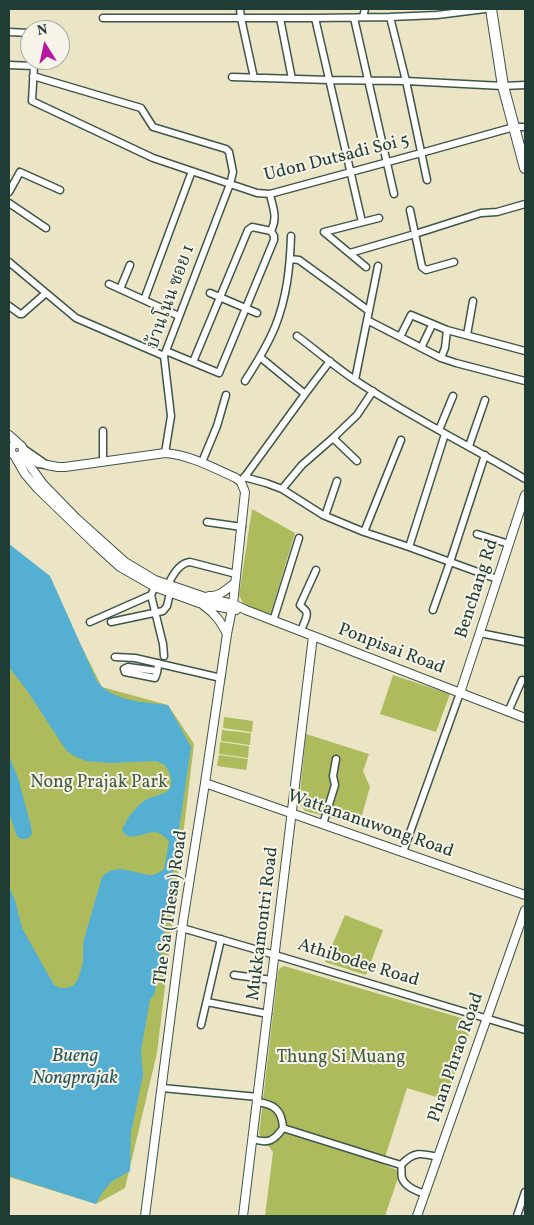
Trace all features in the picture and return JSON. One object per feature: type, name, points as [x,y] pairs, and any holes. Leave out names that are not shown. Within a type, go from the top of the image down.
[{"type":"main road","points":[[490,9],[503,86],[525,168]]},
{"type":"street","points":[[240,9],[254,78]]},
{"type":"street","points":[[363,17],[365,9]]},
{"type":"street","points":[[103,18],[354,18],[437,15],[485,9]]},
{"type":"street","points":[[390,17],[427,180]]},
{"type":"street","points":[[280,18],[292,79]]},
{"type":"street","points":[[315,18],[362,222]]},
{"type":"street","points":[[354,18],[394,194]]},
{"type":"street","points":[[9,65],[34,66],[33,76]]},
{"type":"street","name":"Udon Dutsadi Soi 5","points":[[33,76],[32,101],[153,158],[256,193],[270,194],[421,154],[514,126]]},
{"type":"street","name":"บ้านโนน ซอย 1","points":[[33,76],[141,108],[153,127],[226,148],[229,152],[234,172],[165,353],[171,416],[165,453]]},
{"type":"street","points":[[232,77],[406,81],[503,86],[525,85]]},
{"type":"street","points":[[514,126],[525,127]]},
{"type":"street","points":[[144,300],[192,171]]},
{"type":"street","points":[[9,192],[20,172],[60,190]]},
{"type":"street","points":[[9,262],[76,318],[219,372],[274,240],[272,231],[275,224],[275,216],[270,194]]},
{"type":"street","points":[[9,203],[46,228]]},
{"type":"street","points":[[350,253],[481,213],[497,212],[525,204]]},
{"type":"street","points":[[410,210],[422,267],[426,270],[454,262]]},
{"type":"street","points":[[366,267],[324,232],[379,218]]},
{"type":"street","points":[[193,362],[248,230],[252,227],[272,231]]},
{"type":"street","points":[[245,381],[274,329],[281,309],[288,284],[291,236]]},
{"type":"street","points":[[290,259],[299,260],[369,311]]},
{"type":"street","points":[[120,289],[130,265]]},
{"type":"street","points":[[355,380],[378,266]]},
{"type":"street","points":[[109,284],[179,316]]},
{"type":"street","points":[[9,306],[22,314],[46,293]]},
{"type":"street","points":[[210,293],[257,313]]},
{"type":"street","points":[[467,335],[473,301]]},
{"type":"street","points":[[400,337],[411,315],[432,325],[525,352]]},
{"type":"street","points":[[367,320],[441,358],[525,381]]},
{"type":"street","points":[[421,348],[432,325]]},
{"type":"street","points":[[441,358],[448,330]]},
{"type":"street","points":[[297,336],[355,380],[525,479]]},
{"type":"street","points":[[260,357],[305,394]]},
{"type":"street","points":[[242,480],[330,361]]},
{"type":"street","points":[[282,489],[302,465],[357,415],[373,391]]},
{"type":"street","points":[[202,462],[226,395]]},
{"type":"street","points":[[408,547],[453,396]]},
{"type":"street","points":[[469,446],[485,400]]},
{"type":"street","points":[[103,431],[103,461]]},
{"type":"street","name":"Ponpisai Road","points":[[9,435],[25,474],[37,488],[120,568],[155,587],[169,588]]},
{"type":"street","points":[[333,438],[357,461]]},
{"type":"street","points":[[364,532],[401,440]]},
{"type":"street","points":[[16,450],[47,465]]},
{"type":"street","name":"Ponpisai Road","points":[[16,450],[34,466],[43,484],[76,518],[125,562],[169,588],[200,599],[246,610],[525,718]]},
{"type":"street","points":[[34,466],[65,467],[165,453],[175,454],[202,462],[242,480],[266,483],[282,489],[325,516],[364,532],[497,579]]},
{"type":"street","points":[[434,610],[485,454]]},
{"type":"street","name":"The Sa (Thesa) Road","points":[[145,1216],[182,928],[232,607],[246,492],[242,480]]},
{"type":"street","points":[[325,516],[337,481]]},
{"type":"street","name":"Benchang Rd","points":[[460,693],[525,494]]},
{"type":"street","points":[[207,522],[242,527]]},
{"type":"street","points":[[477,534],[509,544]]},
{"type":"street","points":[[273,621],[299,538]]},
{"type":"street","points":[[111,622],[162,611],[165,608],[170,580],[185,562],[236,574]]},
{"type":"street","points":[[300,632],[307,615],[300,605],[316,570]]},
{"type":"street","points":[[200,599],[214,596],[235,583]]},
{"type":"street","points":[[155,587],[152,595],[164,656]]},
{"type":"street","points":[[90,622],[152,595]]},
{"type":"street","points":[[200,599],[220,620],[227,634]]},
{"type":"street","points":[[480,633],[525,642]]},
{"type":"street","name":"Mukkamontri Road","points":[[243,1216],[313,636]]},
{"type":"street","points":[[115,657],[135,658],[221,678]]},
{"type":"street","points":[[157,671],[158,663]]},
{"type":"street","points":[[508,712],[522,680]]},
{"type":"street","points":[[403,852],[460,693]]},
{"type":"street","points":[[323,824],[336,785],[334,773],[336,759]]},
{"type":"street","name":"Wattananuwong Road","points":[[206,783],[525,895]]},
{"type":"street","name":"Phan Phrao Road","points":[[417,1216],[525,910]]},
{"type":"street","name":"Athibodee Road","points":[[182,928],[275,954],[525,1030]]},
{"type":"street","points":[[201,1025],[221,939]]},
{"type":"street","points":[[234,975],[272,980]]},
{"type":"street","points":[[207,1002],[268,1014]]},
{"type":"street","points":[[162,1088],[257,1099],[268,1103],[279,1113],[283,1120],[283,1128],[270,1141],[264,1143],[253,1139]]},
{"type":"street","points":[[283,1128],[401,1165]]},
{"type":"street","points":[[425,1194],[405,1183],[402,1178],[401,1165],[415,1154],[420,1153],[438,1157]]},
{"type":"street","points":[[517,1216],[525,1192]]},
{"type":"green space","points":[[252,509],[295,533],[270,615],[244,605],[239,595]]},
{"type":"green space","name":"Bueng Nongprajak","points":[[9,544],[44,572],[102,687],[168,705],[194,744],[157,1053],[125,1188],[96,1204],[9,1177]]},
{"type":"green space","points":[[393,675],[450,694],[436,732],[380,714]]},
{"type":"green space","points":[[224,717],[253,721],[252,732],[223,728]]},
{"type":"green space","points":[[222,730],[251,733],[250,745],[221,741]]},
{"type":"green space","points":[[306,734],[369,754],[363,771],[370,787],[359,825],[305,811],[299,803]]},
{"type":"green space","points":[[220,742],[249,746],[248,758],[219,754]]},
{"type":"green space","points":[[219,755],[248,759],[246,770],[217,766]]},
{"type":"green space","points":[[345,915],[383,930],[366,975],[325,962]]},
{"type":"green space","name":"Thung Si Muang","points":[[284,966],[468,1020],[471,1024],[446,1100],[407,1088],[383,1164],[397,1170],[399,1175],[385,1216],[265,1216],[273,1152],[259,1134],[278,972]]},
{"type":"water","name":"Bueng Nongprajak","points":[[9,544],[50,576],[97,681],[111,693],[120,697],[139,702],[168,705],[191,747],[155,993],[150,1000],[141,1051],[143,1075],[131,1132],[130,1171],[111,1182],[96,1204],[9,1176],[9,887],[15,900],[22,928],[54,985],[60,988],[73,986],[78,979],[83,963],[83,944],[102,877],[108,872],[120,869],[153,875],[164,869],[169,841],[166,838],[155,832],[132,837],[124,833],[122,829],[130,815],[140,804],[147,799],[168,791],[171,786],[171,779],[165,765],[156,761],[110,763],[86,761],[67,751],[60,741],[9,667]]},
{"type":"water","points":[[9,756],[18,778],[31,826],[32,833],[26,839],[21,839],[17,836],[9,813]]},
{"type":"park label","name":"Nong Prajak Park","points":[[99,784]]}]
